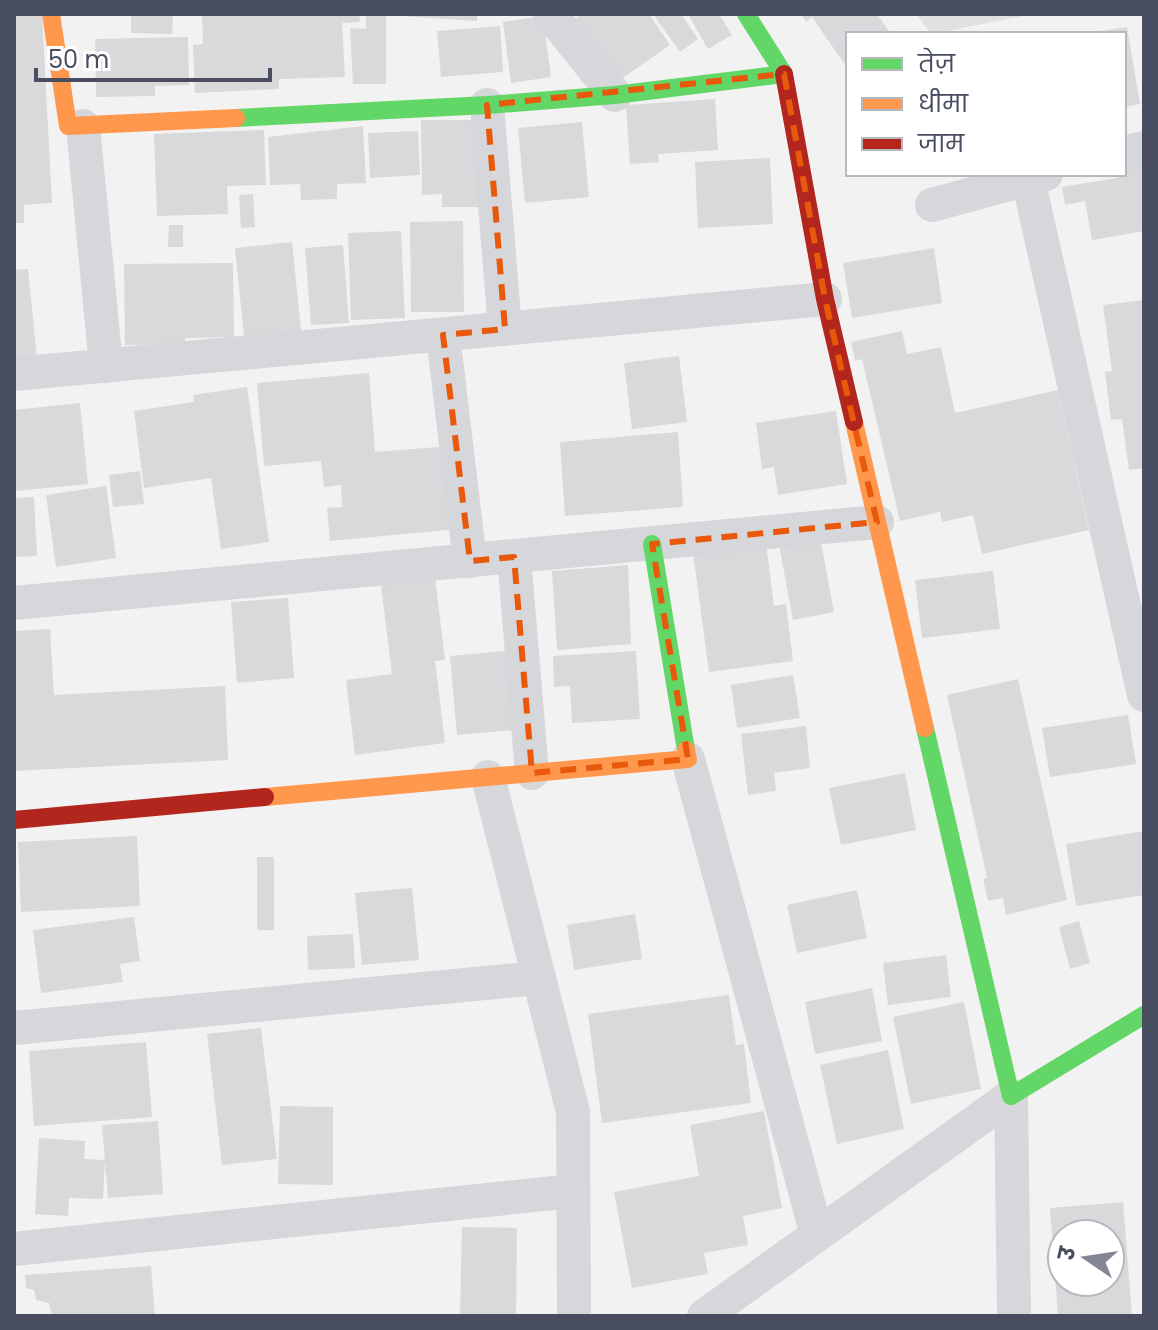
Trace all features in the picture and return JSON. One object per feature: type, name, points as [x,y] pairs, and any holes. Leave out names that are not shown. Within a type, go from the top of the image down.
[{"type":"street","points":[[51,14],[68,126],[487,105],[615,95],[784,74]]},
{"type":"street","points":[[550,14],[615,95]]},
{"type":"street","points":[[746,14],[784,74],[825,299],[1011,1096],[1014,1316]]},
{"type":"street","points":[[487,105],[505,329]]},
{"type":"street","points":[[83,126],[106,366]]},
{"type":"street","points":[[932,205],[1037,176],[1144,695]]},
{"type":"street","points":[[14,374],[825,299]]},
{"type":"street","points":[[443,335],[470,561]]},
{"type":"street","points":[[14,603],[877,522]]},
{"type":"street","points":[[652,544],[688,759],[817,1235]]},
{"type":"street","points":[[514,557],[532,773]]},
{"type":"street","points":[[14,820],[688,759]]},
{"type":"street","points":[[488,777],[573,1112],[574,1316]]},
{"type":"street","points":[[14,1028],[538,978]]},
{"type":"street","points":[[704,1316],[1011,1096],[1144,1015]]},
{"type":"street","points":[[14,1249],[573,1191]]},
{"type":"highlighted area","points":[[784,74],[825,299],[877,522],[652,544],[688,759],[532,773],[514,557],[470,561],[443,335],[505,329],[487,105]]},
{"type":"shaded area","points":[[916,14],[1034,14],[941,32],[930,32]]},
{"type":"building","points":[[14,14],[42,14],[52,203],[24,205],[24,223],[14,223]]},
{"type":"building","points":[[131,14],[173,14],[172,34],[131,33]]},
{"type":"building","points":[[202,14],[359,14],[360,22],[342,23],[345,77],[279,79],[279,89],[195,93],[193,45],[203,44]]},
{"type":"building","points":[[366,14],[386,14],[386,84],[353,84],[350,28],[366,29]]},
{"type":"building","points":[[477,14],[477,21],[401,16]]},
{"type":"building","points":[[582,14],[649,14],[670,45],[614,84],[572,21]]},
{"type":"building","points":[[653,14],[681,14],[698,39],[680,52]]},
{"type":"building","points":[[719,14],[732,35],[708,49],[689,16]]},
{"type":"building","points":[[801,14],[877,14],[890,32],[846,32],[846,66],[812,17],[806,22]]},
{"type":"building","points":[[543,16],[551,77],[511,83],[503,22]]},
{"type":"building","points":[[500,26],[503,72],[441,77],[437,31]]},
{"type":"building","points":[[1127,27],[1140,104],[1126,107],[1126,32],[1094,32]]},
{"type":"building","points":[[188,37],[189,85],[155,86],[155,96],[96,97],[95,39]]},
{"type":"building","points":[[715,99],[718,150],[658,154],[659,162],[630,164],[626,105]]},
{"type":"building","points":[[421,120],[479,120],[480,207],[442,207],[442,194],[422,195]]},
{"type":"building","points":[[582,122],[589,197],[525,203],[518,128]]},
{"type":"building","points":[[363,126],[366,183],[337,184],[337,199],[301,200],[300,184],[270,185],[268,137]]},
{"type":"building","points":[[264,130],[266,185],[227,186],[228,214],[157,216],[154,134]]},
{"type":"building","points":[[418,131],[420,175],[370,178],[368,133]]},
{"type":"building","points":[[770,158],[773,224],[698,228],[695,162]]},
{"type":"building","points":[[1144,161],[1144,231],[1092,240],[1085,201],[1065,205],[1062,187],[1126,176],[1126,165]]},
{"type":"building","points":[[253,194],[255,227],[241,228],[239,195]]},
{"type":"building","points":[[463,221],[464,312],[411,312],[410,222]]},
{"type":"building","points":[[169,225],[183,225],[183,247],[168,247]]},
{"type":"building","points":[[401,231],[405,318],[351,320],[348,233]]},
{"type":"building","points":[[292,242],[301,331],[244,337],[235,248]]},
{"type":"building","points":[[343,245],[349,323],[311,325],[305,248]]},
{"type":"building","points":[[934,248],[942,303],[852,318],[843,263]]},
{"type":"building","points":[[233,263],[234,337],[185,338],[185,344],[125,345],[124,264]]},
{"type":"building","points":[[28,269],[38,369],[14,372],[14,270]]},
{"type":"building","points":[[1144,300],[1144,468],[1129,470],[1122,419],[1111,420],[1105,372],[1112,371],[1103,305]]},
{"type":"building","points":[[902,331],[907,354],[941,347],[955,413],[1058,390],[1089,530],[982,554],[973,515],[942,522],[940,512],[900,521],[862,359],[855,361],[851,342]]},
{"type":"building","points":[[679,356],[687,422],[632,429],[624,363]]},
{"type":"building","points":[[369,373],[375,452],[450,446],[457,529],[330,541],[327,508],[342,507],[341,485],[324,487],[321,461],[264,466],[257,383]]},
{"type":"building","points":[[247,387],[269,542],[221,549],[211,478],[144,488],[134,411],[194,402],[193,395]]},
{"type":"building","points":[[80,403],[88,484],[14,491],[14,410]]},
{"type":"building","points":[[836,411],[847,484],[778,495],[774,467],[762,469],[756,423]]},
{"type":"building","points":[[678,432],[683,507],[565,516],[560,442]]},
{"type":"building","points":[[140,471],[144,504],[113,507],[109,475]]},
{"type":"building","points":[[106,486],[116,558],[56,567],[46,495]]},
{"type":"building","points":[[34,497],[37,556],[14,557],[14,498]]},
{"type":"building","points":[[820,537],[834,612],[793,620],[779,545]]},
{"type":"building","points":[[766,544],[774,606],[786,604],[793,661],[709,672],[693,553]]},
{"type":"building","points":[[628,565],[631,644],[557,650],[552,571]]},
{"type":"building","points":[[993,571],[1000,629],[922,638],[915,580]]},
{"type":"building","points":[[435,578],[445,660],[435,661],[445,743],[355,755],[346,680],[392,674],[381,585]]},
{"type":"building","points":[[288,598],[294,678],[237,683],[231,602]]},
{"type":"building","points":[[50,629],[54,695],[225,686],[228,760],[14,771],[14,631]]},
{"type":"building","points":[[506,651],[513,730],[457,735],[450,656]]},
{"type":"building","points":[[636,651],[640,719],[572,723],[570,686],[554,687],[553,656]]},
{"type":"building","points":[[793,675],[800,718],[737,728],[731,685]]},
{"type":"building","points":[[1018,679],[1067,900],[1006,915],[1003,898],[988,901],[983,879],[987,878],[947,695]]},
{"type":"building","points":[[1128,715],[1136,764],[1050,777],[1042,728]]},
{"type":"building","points":[[806,726],[810,768],[774,773],[776,791],[748,795],[741,734]]},
{"type":"building","points":[[905,773],[916,830],[841,845],[829,788]]},
{"type":"building","points":[[1144,831],[1144,895],[1076,906],[1066,844]]},
{"type":"building","points":[[137,836],[140,906],[21,912],[18,842]]},
{"type":"building","points":[[257,857],[274,857],[274,930],[257,930]]},
{"type":"building","points":[[412,888],[419,960],[362,965],[355,893]]},
{"type":"building","points":[[857,890],[867,938],[797,953],[787,905]]},
{"type":"building","points":[[635,914],[642,959],[574,970],[567,925]]},
{"type":"building","points":[[134,917],[140,961],[120,964],[123,982],[41,993],[33,930]]},
{"type":"building","points":[[1079,921],[1090,963],[1070,969],[1059,927]]},
{"type":"building","points":[[353,934],[355,968],[308,970],[307,936]]},
{"type":"building","points":[[946,955],[951,997],[888,1005],[883,963]]},
{"type":"building","points":[[872,988],[882,1041],[815,1054],[805,1002]]},
{"type":"building","points":[[729,995],[736,1045],[744,1044],[751,1103],[602,1123],[588,1014]]},
{"type":"building","points":[[964,1002],[981,1089],[911,1104],[893,1017]]},
{"type":"building","points":[[261,1028],[277,1159],[222,1165],[207,1034]]},
{"type":"building","points":[[146,1042],[152,1117],[34,1126],[29,1051]]},
{"type":"building","points":[[888,1050],[904,1129],[837,1144],[820,1065]]},
{"type":"building","points":[[280,1106],[333,1107],[333,1185],[278,1184]]},
{"type":"building","points":[[764,1111],[782,1208],[743,1216],[748,1245],[704,1253],[708,1274],[632,1288],[614,1192],[699,1176],[690,1125]]},
{"type":"building","points":[[158,1121],[163,1194],[108,1198],[102,1125]]},
{"type":"building","points":[[39,1138],[85,1141],[84,1159],[105,1160],[103,1199],[69,1198],[68,1216],[35,1214]]},
{"type":"building","points":[[1123,1202],[1124,1218],[1051,1218],[1050,1208]]},
{"type":"building","points":[[462,1227],[517,1228],[516,1316],[460,1316]]},
{"type":"building","points":[[1126,1240],[1132,1315],[1058,1316],[1057,1298],[1126,1298]]},
{"type":"building","points":[[151,1266],[155,1316],[52,1316],[49,1303],[36,1300],[34,1290],[26,1288],[25,1275]]},
{"type":"traffic: fast","points":[[236,118],[615,95],[784,74],[746,14]]},
{"type":"traffic: fast","points":[[652,544],[686,750]]},
{"type":"traffic: fast","points":[[925,728],[1011,1096],[1144,1015]]},
{"type":"traffic: slow","points":[[51,14],[68,126],[236,118]]},
{"type":"traffic: slow","points":[[854,422],[925,728]]},
{"type":"traffic: slow","points":[[265,797],[688,759],[686,750]]},
{"type":"traffic: jam","points":[[784,74],[825,299],[854,422]]},
{"type":"traffic: jam","points":[[14,820],[265,797]]}]
